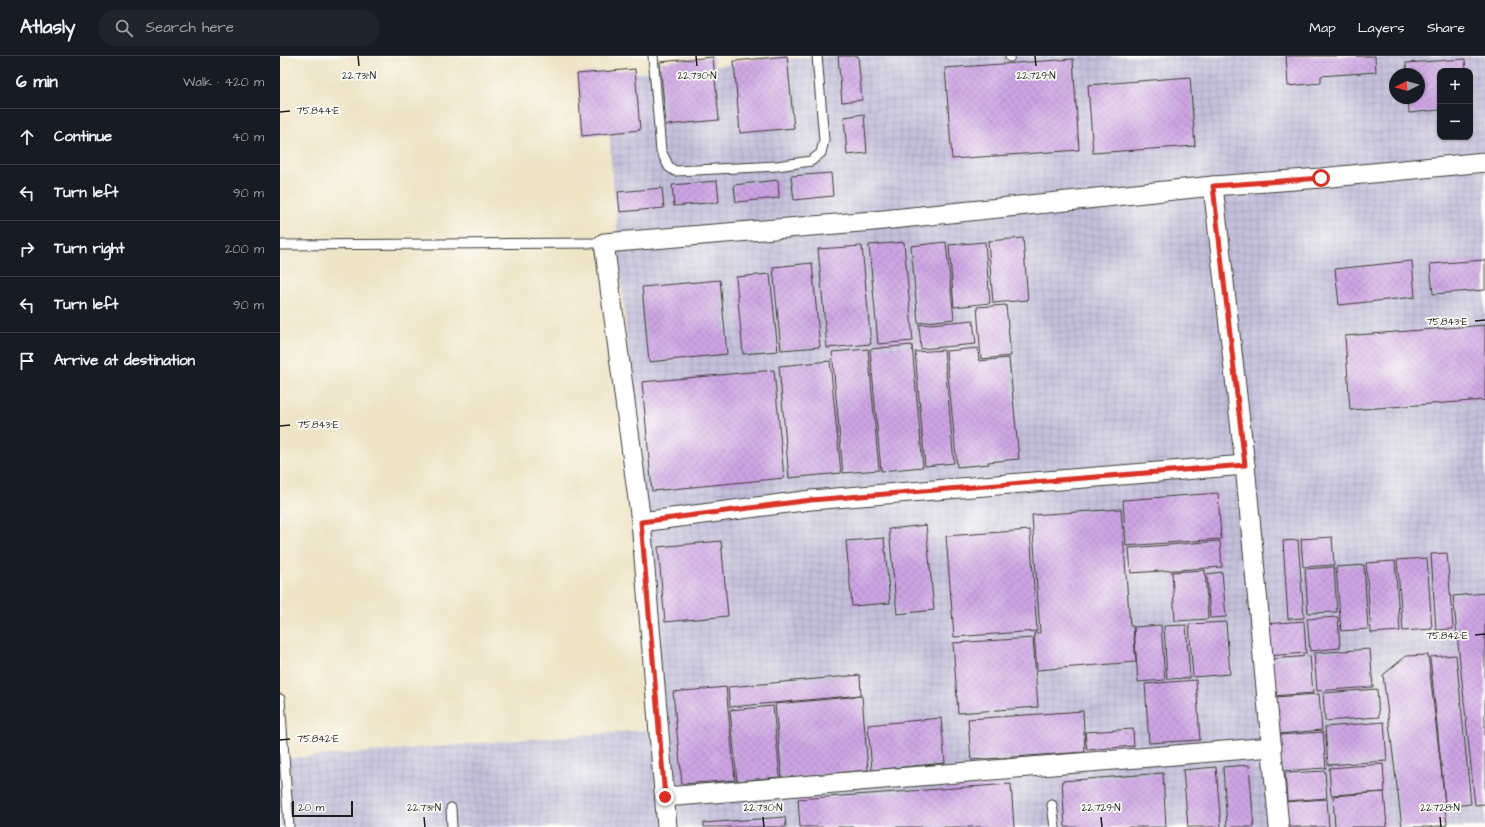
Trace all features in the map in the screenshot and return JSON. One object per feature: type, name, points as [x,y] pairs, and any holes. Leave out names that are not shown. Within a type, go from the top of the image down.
[{"type":"street","points":[[667,827],[641,522],[604,243],[873,221],[1213,186],[1321,178],[1485,162]]},
{"type":"street","points":[[1213,186],[1245,465],[1279,827]]},
{"type":"street","points":[[641,522],[811,500],[1245,465]]},
{"type":"street","points":[[665,797],[1272,747]]},
{"type":"lane","points":[[653,56],[660,151],[669,167],[675,171],[777,166],[811,160],[821,153],[824,140],[817,56]]},
{"type":"lane","points":[[280,245],[604,243]]},
{"type":"lane","points":[[280,699],[289,827]]},
{"type":"lane","points":[[1052,805],[1055,827]]},
{"type":"lane","points":[[451,808],[452,827]]},
{"type":"shaded area","points":[[822,56],[1485,56],[1485,827],[280,827],[280,759],[660,729],[604,76]]},
{"type":"building","points":[[787,56],[794,128],[740,133],[734,61]]},
{"type":"building","points":[[838,56],[858,56],[862,100],[842,102]]},
{"type":"building","points":[[1286,56],[1375,56],[1376,72],[1321,76],[1321,83],[1288,86]]},
{"type":"building","points":[[713,57],[719,120],[666,125],[660,62]]},
{"type":"building","points":[[1073,59],[1079,150],[952,159],[945,68]]},
{"type":"building","points":[[1465,59],[1466,68],[1437,68],[1437,110],[1409,113],[1408,104],[1425,104],[1425,68],[1406,68],[1406,63]]},
{"type":"building","points":[[635,69],[640,130],[582,136],[577,74]]},
{"type":"building","points":[[1190,77],[1195,146],[1093,153],[1088,85]]},
{"type":"building","points":[[864,114],[867,153],[847,155],[844,117]]},
{"type":"building","points":[[831,173],[833,196],[794,200],[791,176]]},
{"type":"building","points":[[778,180],[779,198],[736,202],[734,185]]},
{"type":"building","points":[[717,181],[719,202],[674,206],[672,185]]},
{"type":"building","points":[[662,188],[664,208],[620,212],[618,192]]},
{"type":"building","points":[[1023,238],[1028,300],[993,303],[988,241]]},
{"type":"building","points":[[904,242],[913,341],[878,344],[869,245]]},
{"type":"building","points":[[946,242],[954,319],[918,323],[911,246]]},
{"type":"building","points":[[985,242],[990,303],[954,307],[949,245]]},
{"type":"building","points":[[862,246],[871,344],[827,348],[818,249]]},
{"type":"building","points":[[1485,260],[1485,290],[1433,294],[1430,264]]},
{"type":"building","points":[[1412,261],[1415,297],[1339,305],[1335,269]]},
{"type":"building","points":[[812,263],[820,347],[781,350],[773,267]]},
{"type":"building","points":[[770,274],[778,351],[743,354],[736,277]]},
{"type":"building","points":[[720,280],[727,354],[649,362],[642,287]]},
{"type":"building","points":[[1006,305],[1011,356],[981,359],[977,307]]},
{"type":"building","points":[[973,320],[976,344],[921,349],[919,325]]},
{"type":"building","points":[[1485,325],[1485,400],[1350,410],[1345,336]]},
{"type":"building","points":[[912,345],[923,467],[881,471],[870,349]]},
{"type":"building","points":[[978,348],[979,361],[1009,358],[1019,459],[957,467],[946,351]]},
{"type":"building","points":[[868,349],[879,470],[843,473],[832,352]]},
{"type":"building","points":[[944,350],[954,463],[925,466],[915,352]]},
{"type":"building","points":[[830,361],[841,473],[789,478],[779,366]]},
{"type":"building","points":[[774,370],[784,478],[652,491],[642,382]]},
{"type":"building","points":[[1218,493],[1221,539],[1126,546],[1123,500]]},
{"type":"building","points":[[1121,509],[1130,626],[1133,626],[1136,662],[1037,670],[1034,633],[1040,633],[1032,515]]},
{"type":"building","points":[[926,525],[934,610],[897,614],[889,529]]},
{"type":"building","points":[[1030,530],[1037,631],[954,637],[946,536]]},
{"type":"building","points":[[1332,537],[1334,565],[1303,567],[1301,539]]},
{"type":"building","points":[[884,538],[890,603],[852,606],[846,541]]},
{"type":"building","points":[[1298,540],[1304,618],[1288,619],[1283,541]]},
{"type":"building","points":[[721,541],[728,616],[665,622],[658,547]]},
{"type":"building","points":[[1220,541],[1222,567],[1131,573],[1129,548]]},
{"type":"building","points":[[1447,553],[1453,629],[1436,630],[1431,554]]},
{"type":"building","points":[[1427,558],[1432,629],[1403,631],[1397,560]]},
{"type":"building","points":[[1395,561],[1400,631],[1371,633],[1366,563]]},
{"type":"building","points":[[1364,565],[1368,629],[1341,631],[1336,567]]},
{"type":"building","points":[[1334,567],[1337,612],[1308,613],[1305,569]]},
{"type":"building","points":[[1205,570],[1208,619],[1175,621],[1172,572]]},
{"type":"building","points":[[1222,572],[1226,617],[1210,618],[1207,574]]},
{"type":"building","points":[[1485,593],[1485,804],[1475,805],[1453,596]]},
{"type":"building","points":[[1338,617],[1340,648],[1310,651],[1307,619]]},
{"type":"building","points":[[1304,621],[1306,653],[1266,656],[1264,624]]},
{"type":"building","points":[[1226,622],[1230,674],[1193,677],[1189,624]]},
{"type":"building","points":[[1161,625],[1165,680],[1138,682],[1134,627]]},
{"type":"building","points":[[1186,625],[1190,678],[1167,679],[1164,626]]},
{"type":"building","points":[[1033,638],[1038,707],[958,713],[953,643]]},
{"type":"building","points":[[1370,649],[1373,687],[1317,691],[1314,653]]},
{"type":"building","points":[[1428,655],[1445,803],[1430,657],[1456,655],[1471,804],[1445,807],[1447,825],[1402,827],[1383,675],[1406,656]]},
{"type":"building","points":[[1310,656],[1313,693],[1273,696],[1271,659]]},
{"type":"building","points":[[860,675],[861,695],[730,707],[728,687]]},
{"type":"building","points":[[1196,680],[1200,740],[1149,743],[1145,684]]},
{"type":"building","points":[[726,687],[735,780],[682,784],[673,692]]},
{"type":"building","points":[[1377,689],[1379,717],[1325,721],[1323,693]]},
{"type":"building","points":[[1319,694],[1322,730],[1278,734],[1275,697]]},
{"type":"building","points":[[862,696],[868,770],[782,778],[775,704]]},
{"type":"building","points":[[773,706],[780,777],[737,781],[730,710]]},
{"type":"building","points":[[1083,711],[1085,752],[971,760],[968,719]]},
{"type":"building","points":[[941,718],[945,763],[872,770],[868,725]]},
{"type":"building","points":[[1384,722],[1387,761],[1328,765],[1325,727]]},
{"type":"building","points":[[1133,729],[1134,746],[1087,750],[1085,732]]},
{"type":"building","points":[[1323,732],[1326,768],[1282,771],[1279,735]]},
{"type":"building","points":[[1383,764],[1385,792],[1331,795],[1329,768]]},
{"type":"building","points":[[1249,765],[1254,827],[1227,827],[1223,767]]},
{"type":"building","points":[[1216,767],[1221,827],[1188,827],[1183,770]]},
{"type":"building","points":[[1325,771],[1327,798],[1287,801],[1285,773]]},
{"type":"building","points":[[1163,773],[1166,827],[1065,827],[1062,781]]},
{"type":"building","points":[[1011,784],[1014,827],[800,827],[798,799]]},
{"type":"building","points":[[1384,792],[1387,827],[1335,827],[1333,796]]},
{"type":"building","points":[[1327,799],[1329,827],[1285,827],[1283,802]]},
{"type":"building","points":[[785,817],[786,827],[704,827],[704,823]]},
{"type":"route","points":[[665,797],[641,522],[811,500],[1245,465],[1213,186],[1321,178]]}]
